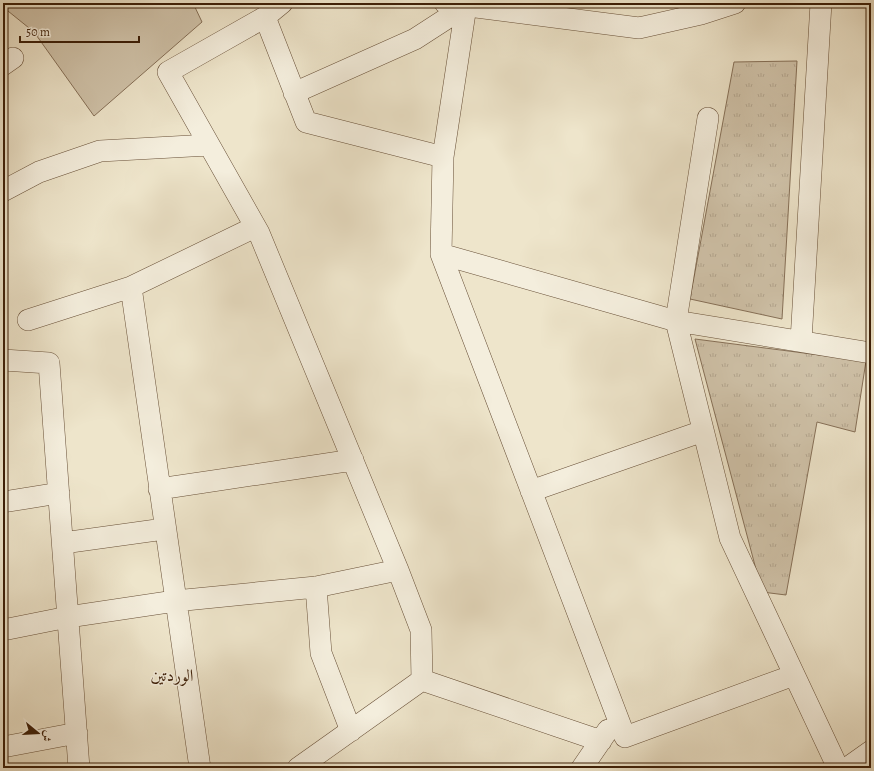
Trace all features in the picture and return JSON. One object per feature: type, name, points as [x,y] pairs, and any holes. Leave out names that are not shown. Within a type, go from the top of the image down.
[{"type":"street","points":[[282,3],[265,17],[168,72],[255,227],[353,460],[421,630],[422,680]]},
{"type":"street","points":[[445,3],[639,28],[699,9],[735,3]]},
{"type":"street","points":[[801,342],[821,3]]},
{"type":"street","points":[[294,93],[415,39],[466,6]]},
{"type":"street","points":[[466,6],[443,157],[441,254],[625,737],[794,675]]},
{"type":"street","points":[[265,17],[306,122],[443,157]]},
{"type":"street","points":[[708,118],[676,321],[730,538],[838,768]]},
{"type":"street","points":[[3,191],[39,172],[100,151],[209,145]]},
{"type":"street","points":[[28,320],[131,287],[255,227]]},
{"type":"street","points":[[441,254],[676,321],[871,353]]},
{"type":"street","points":[[131,287],[164,529],[200,768]]},
{"type":"street","points":[[3,360],[49,363],[80,768]]},
{"type":"street","points":[[532,491],[703,431]]},
{"type":"street","points":[[159,488],[353,460]]},
{"type":"street","points":[[3,502],[59,493]]},
{"type":"street","points":[[63,543],[164,529]]},
{"type":"street","points":[[3,630],[68,617],[175,601],[316,587],[398,570]]},
{"type":"street","points":[[316,587],[321,653],[351,731]]},
{"type":"street","points":[[298,768],[422,680]]},
{"type":"street","points":[[422,680],[601,741]]},
{"type":"street","points":[[582,768],[617,716]]},
{"type":"street","points":[[3,747],[77,733]]},
{"type":"street","points":[[847,768],[871,751]]},
{"type":"green space","points":[[3,3],[193,3],[202,22],[94,116],[34,32],[3,7]]},
{"type":"green space","points":[[797,61],[782,319],[690,299],[734,62]]},
{"type":"green space","points":[[695,339],[866,361],[855,432],[817,422],[786,595],[762,592]]},
{"type":"district","name":"الوردتين","points":[[172,675]]}]
